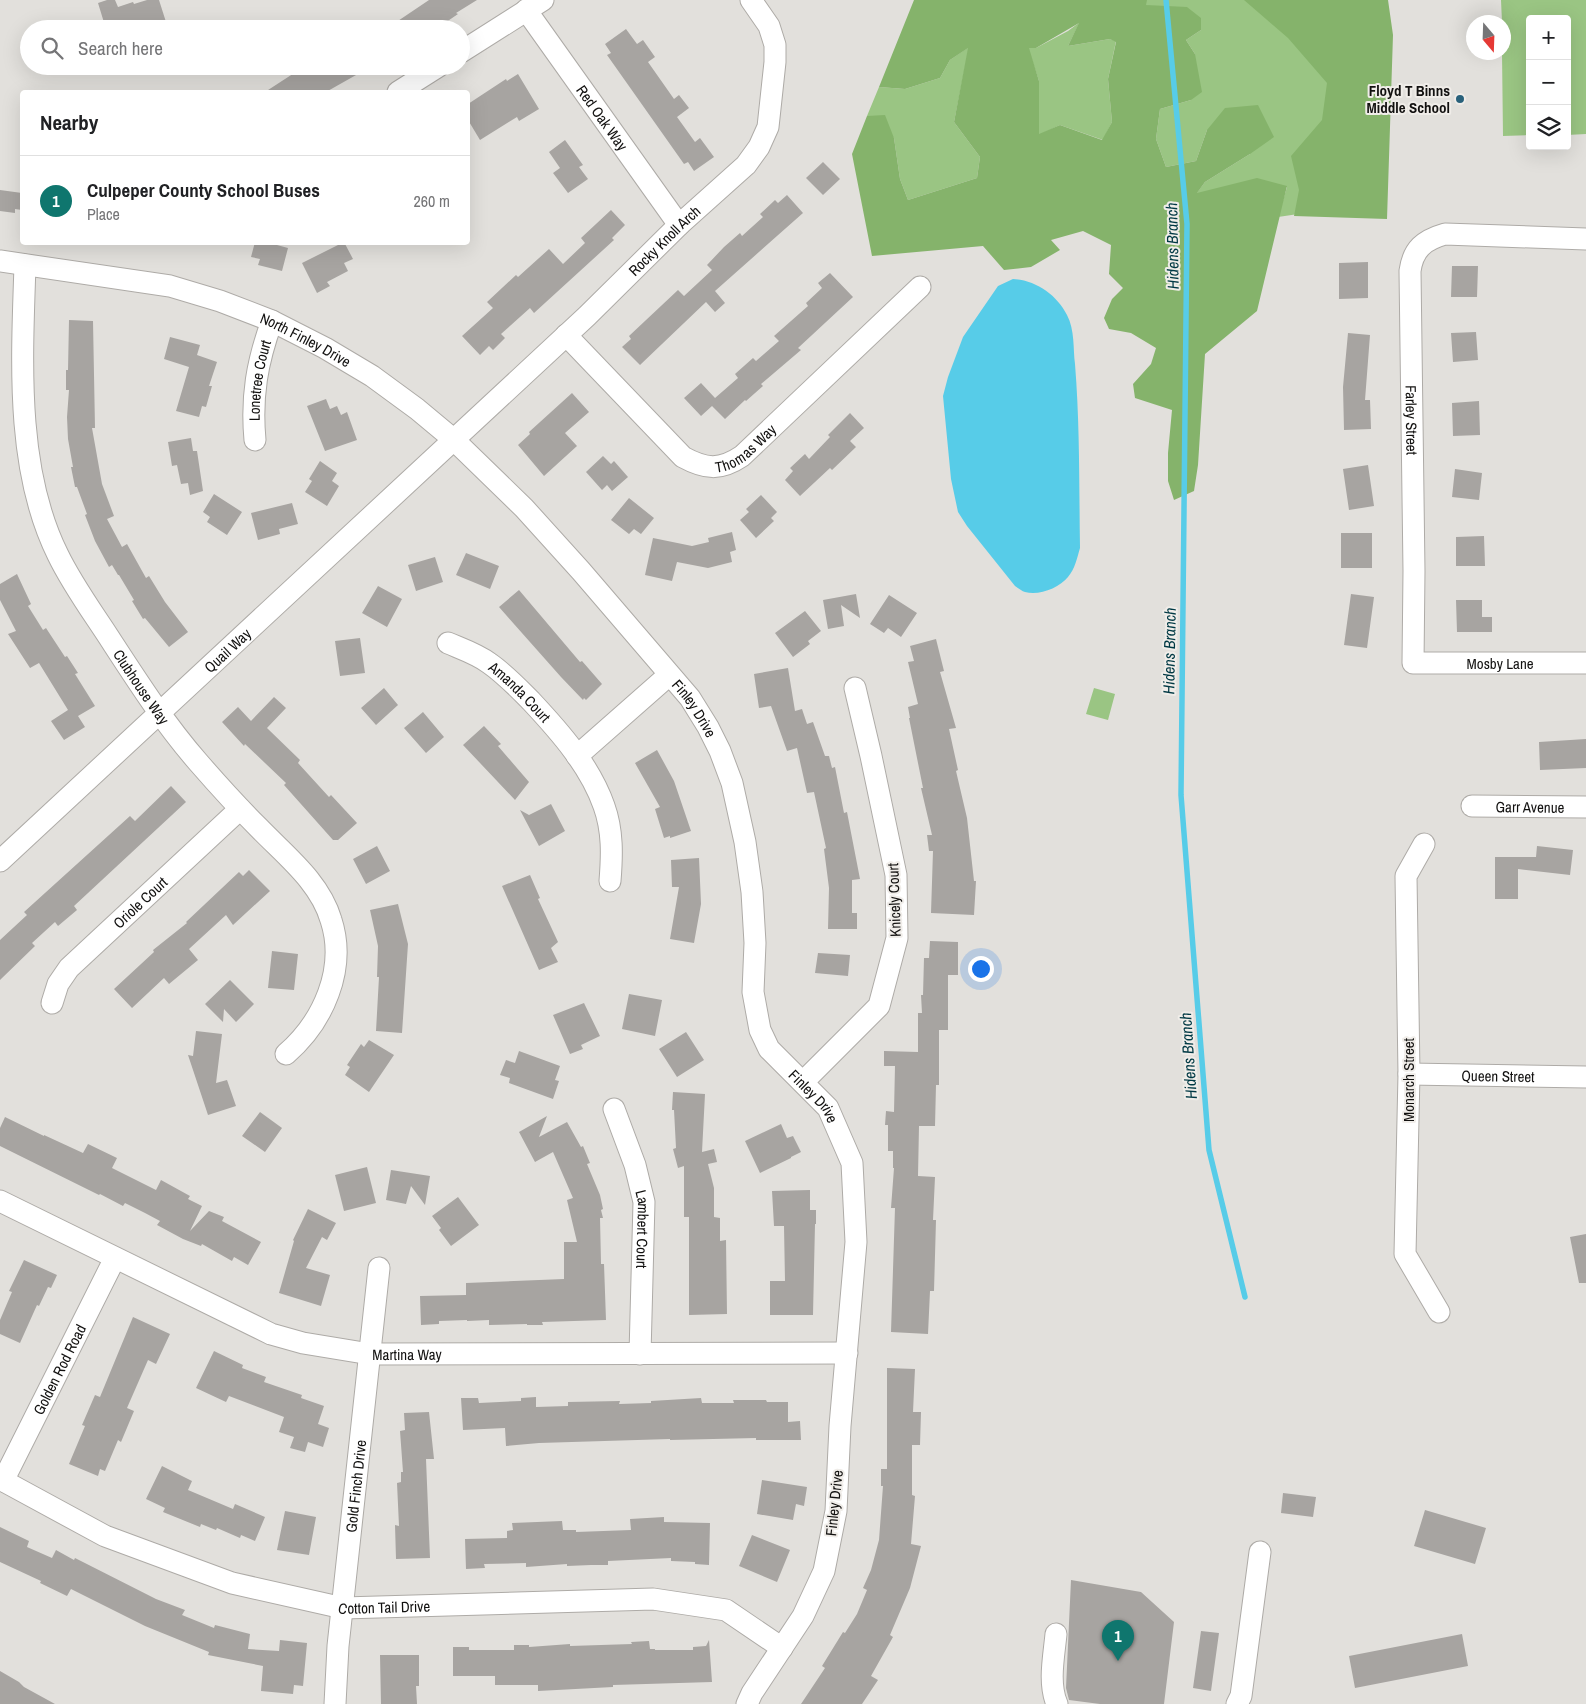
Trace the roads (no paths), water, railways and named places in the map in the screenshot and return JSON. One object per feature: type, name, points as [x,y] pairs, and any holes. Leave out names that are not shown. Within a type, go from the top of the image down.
[{"type":"street","name":"Rocky Knoll Arch","points":[[453,439],[566,335],[679,225],[746,165],[759,147],[768,127],[776,62],[775,45],[769,26],[752,0]]},
{"type":"street","name":"Red Oak Way","points":[[534,5],[679,225]]},
{"type":"street","points":[[470,46],[534,5]]},
{"type":"street","points":[[401,90],[424,75]]},
{"type":"street","name":"Farley Street","points":[[1413,663],[1412,264],[1416,252],[1422,244],[1432,238],[1445,234],[1586,239]]},
{"type":"street","name":"North Finley Drive","points":[[0,262],[170,286],[220,300],[272,321],[372,376],[417,409],[453,439],[524,508],[551,538]]},
{"type":"street","name":"Clubhouse Way","points":[[25,265],[23,325],[24,400],[29,460],[43,522],[57,554],[71,579],[159,712],[195,759],[240,809],[311,882],[324,901],[332,921],[336,943],[336,965],[331,987],[322,1009],[309,1030],[286,1054]]},
{"type":"street","name":"Thomas Way","points":[[566,335],[683,457],[698,465],[722,466],[742,456],[920,287]]},
{"type":"street","name":"Lonetree Court","points":[[255,440],[253,422],[254,385],[262,350],[272,321]]},
{"type":"street","name":"Quail Way","points":[[0,861],[453,439]]},
{"type":"street","name":"Finley Drive","points":[[551,538],[690,698],[720,751],[732,783],[745,842],[752,892],[755,943],[753,992],[760,1030],[769,1049],[828,1108],[852,1162],[856,1242],[840,1426],[836,1511],[824,1571],[803,1616],[752,1693],[747,1704]]},
{"type":"street","name":"Amanda Court","points":[[448,644],[471,652],[488,661],[507,676],[556,728],[577,756],[605,807],[611,840],[610,882]]},
{"type":"street","name":"Mosby Lane","points":[[1413,663],[1586,663]]},
{"type":"street","points":[[577,756],[670,675]]},
{"type":"street","name":"Knicely Court","points":[[802,1082],[879,1006],[897,938],[896,874],[855,688]]},
{"type":"street","name":"Garr Avenue","points":[[1472,806],[1586,807]]},
{"type":"street","name":"Oriole Court","points":[[52,1002],[58,984],[69,968],[240,809]]},
{"type":"street","name":"Monarch Street","points":[[1424,844],[1406,876],[1409,1074],[1405,1254],[1439,1312]]},
{"type":"street","name":"Queen Street","points":[[1409,1074],[1586,1077]]},
{"type":"street","name":"Lambert Court","points":[[614,1109],[635,1165],[644,1202],[640,1354]]},
{"type":"street","name":"Martina Way","points":[[0,1202],[270,1334],[303,1343],[370,1354],[847,1353]]},
{"type":"street","name":"Golden Rod Road","points":[[2,1480],[115,1258]]},
{"type":"street","name":"Gold Finch Drive","points":[[335,1704],[342,1608],[379,1268]]},
{"type":"street","name":"Cotton Tail Drive","points":[[2,1480],[105,1536],[232,1583],[342,1608],[653,1599],[726,1610],[782,1648]]},
{"type":"street","points":[[1237,1704],[1241,1696],[1260,1552]]},
{"type":"street","points":[[1056,1634],[1052,1686],[1056,1704]]},
{"type":"water","points":[[1013,279],[1030,282],[1045,290],[1063,308],[1070,321],[1077,387],[1080,548],[1074,567],[1068,577],[1054,588],[1036,593],[1025,592],[1015,586],[958,512],[951,479],[943,396],[963,337],[998,286]]},
{"type":"waterway","name":"Hidens Branch","points":[[1166,0],[1187,224],[1181,795],[1209,1150],[1245,1297]]},
{"type":"place","name":"Floyd T Binns Middle School","points":[[1460,99]]},
{"type":"place","name":"Culpeper County School Buses","points":[[1118,1661]]}]
